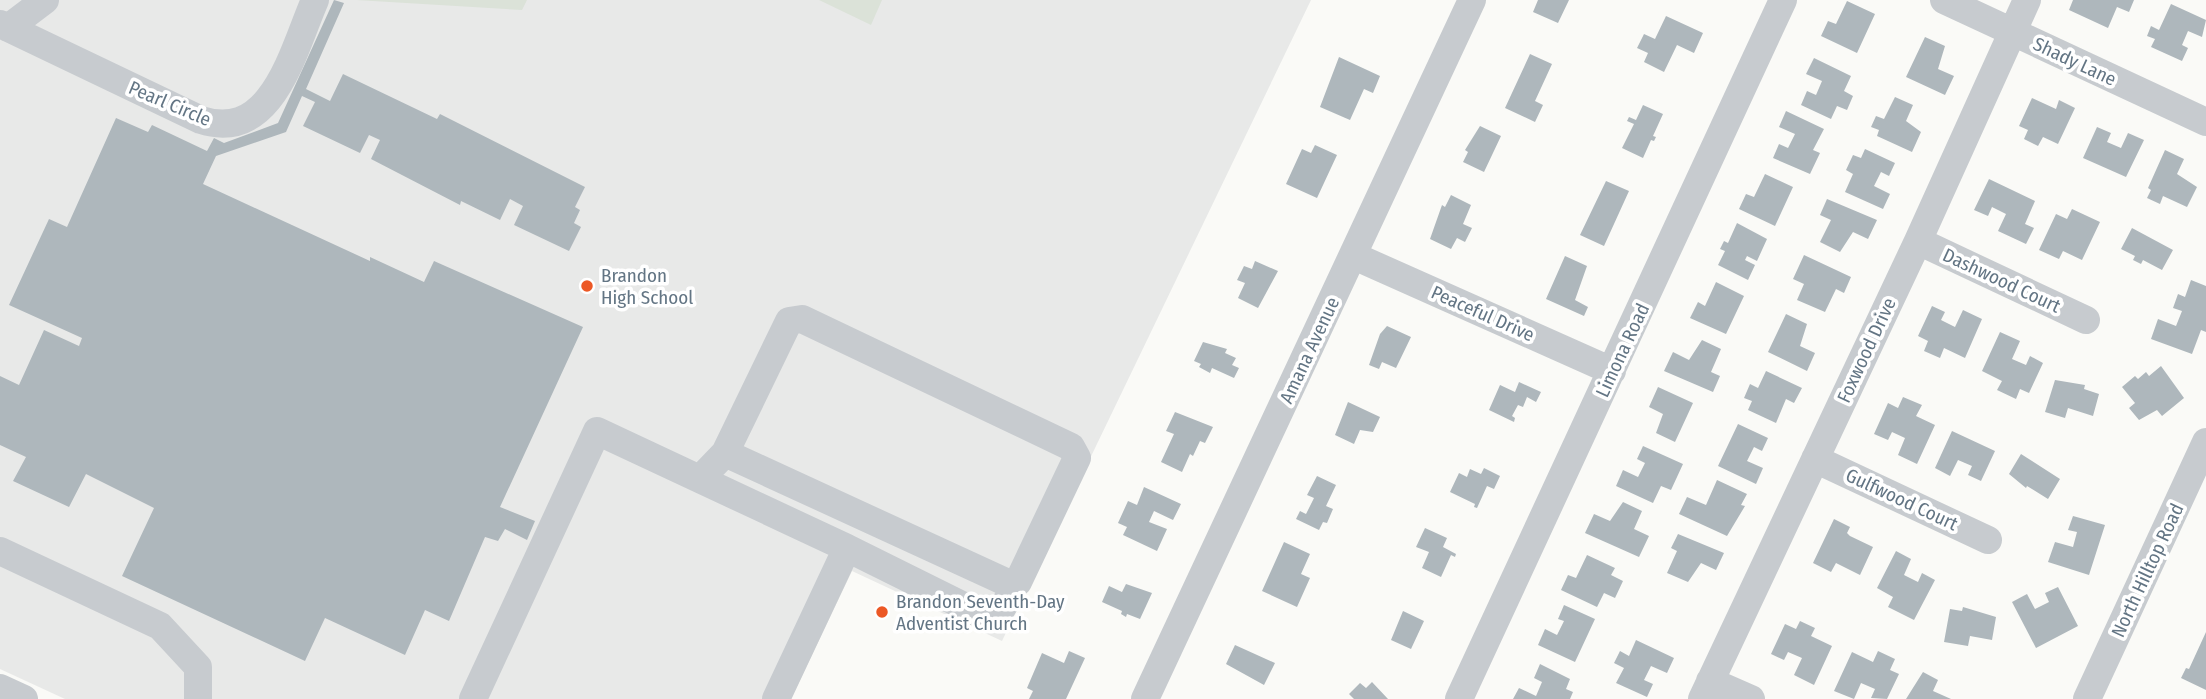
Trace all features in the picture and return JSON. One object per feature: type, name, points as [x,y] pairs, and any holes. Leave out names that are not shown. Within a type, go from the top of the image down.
[{"type":"street","name":"Pearl Circle","points":[[4,26],[45,0]]},
{"type":"street","name":"Pearl Circle","points":[[4,26],[201,120],[226,124],[250,118],[271,98],[315,0]]},
{"type":"street","name":"Amana Avenue","points":[[1152,697],[1472,0]]},
{"type":"street","name":"Limona Road","points":[[1459,699],[1783,0]]},
{"type":"street","name":"Shady Lane","points":[[1944,0],[2206,122]]},
{"type":"street","name":"Foxwood Drive","points":[[1706,690],[1918,241],[2027,0]]},
{"type":"street","name":"Dashwood Court","points":[[1918,241],[2086,320]]},
{"type":"street","name":"Peaceful Drive","points":[[1354,256],[1612,370]]},
{"type":"street","points":[[700,479],[725,453],[789,321],[802,319],[1070,447],[1077,458],[1018,582],[1010,584],[725,453]]},
{"type":"street","points":[[473,699],[597,431],[847,548],[986,617],[996,618],[1004,609],[1010,584]]},
{"type":"street","name":"North Hilltop Road","points":[[2087,699],[2206,442]]},
{"type":"street","name":"Gulfwood Court","points":[[1815,459],[1989,540]]},
{"type":"street","points":[[776,699],[847,548]]},
{"type":"street","points":[[0,551],[160,626],[198,667],[198,699]]},
{"type":"street","points":[[0,688],[24,699]]},
{"type":"street","points":[[1706,690],[1751,699]]},
{"type":"shaded area","name":"Brandon High School","points":[[0,0],[1311,0],[1002,641],[852,571],[791,699],[65,699],[0,669]]},
{"type":"shaded area","points":[[356,0],[527,0],[522,10]]},
{"type":"shaded area","points":[[819,0],[882,0],[871,25]]},
{"type":"building","points":[[334,0],[344,3],[306,89],[330,101],[343,74],[437,119],[440,114],[585,187],[575,207],[580,210],[574,223],[581,227],[569,251],[514,225],[523,206],[510,199],[500,220],[461,201],[460,205],[371,159],[380,140],[369,135],[360,153],[303,126],[315,102],[302,96],[286,132],[216,156],[203,184],[370,261],[370,257],[424,282],[434,261],[583,327],[500,507],[535,521],[527,540],[505,529],[498,541],[485,537],[449,621],[425,610],[405,655],[325,618],[305,661],[122,576],[154,508],[86,474],[69,507],[13,481],[26,457],[0,445],[0,376],[19,385],[44,330],[79,346],[82,338],[9,305],[49,219],[67,227],[116,118],[148,132],[152,125],[207,151],[214,138],[224,143],[278,123]]},
{"type":"building","points":[[1538,0],[1569,0],[1558,23],[1533,12]]},
{"type":"building","points":[[2073,0],[2134,0],[2129,12],[2117,7],[2108,28],[2069,10]]},
{"type":"building","points":[[1847,1],[1875,14],[1857,53],[1821,36],[1828,21],[1836,24]]},
{"type":"building","points":[[2171,4],[2206,20],[2202,37],[2188,31],[2182,45],[2188,48],[2182,61],[2151,47],[2155,39],[2147,36],[2151,26],[2159,30]]},
{"type":"building","points":[[1666,16],[1703,33],[1694,53],[1677,45],[1664,72],[1644,62],[1648,53],[1637,48],[1644,34],[1655,39]]},
{"type":"building","points":[[1925,37],[1945,46],[1938,69],[1954,76],[1945,95],[1906,77]]},
{"type":"building","points":[[1530,54],[1552,64],[1535,101],[1543,105],[1535,122],[1505,108]]},
{"type":"building","points":[[1339,57],[1380,76],[1373,93],[1364,89],[1350,120],[1320,107]]},
{"type":"building","points":[[1814,58],[1851,76],[1844,91],[1853,96],[1847,110],[1837,106],[1831,119],[1801,105],[1807,91],[1816,95],[1822,81],[1806,74]]},
{"type":"building","points":[[1895,97],[1913,105],[1906,121],[1921,132],[1912,152],[1877,136],[1879,130],[1871,127],[1876,116],[1884,119]]},
{"type":"building","points":[[2032,98],[2056,109],[2059,100],[2075,108],[2058,144],[2043,137],[2038,146],[2024,139],[2028,130],[2019,126]]},
{"type":"building","points":[[1643,105],[1663,114],[1653,136],[1656,137],[1654,141],[1651,140],[1643,158],[1622,148],[1634,124],[1627,121],[1629,117],[1636,120]]},
{"type":"building","points":[[1786,111],[1824,129],[1813,150],[1820,153],[1810,174],[1773,158],[1779,144],[1788,148],[1795,134],[1779,127]]},
{"type":"building","points":[[1480,126],[1501,136],[1484,172],[1463,162],[1468,152],[1465,150]]},
{"type":"building","points":[[2097,127],[2111,133],[2107,142],[2121,148],[2128,133],[2144,140],[2126,177],[2083,158]]},
{"type":"building","points":[[1315,145],[1337,155],[1317,198],[1286,184],[1302,149],[1311,153]]},
{"type":"building","points":[[1865,149],[1895,163],[1889,176],[1881,172],[1874,186],[1890,194],[1883,209],[1845,192],[1853,174],[1846,170],[1853,155],[1861,158]]},
{"type":"building","points":[[2165,150],[2184,159],[2177,174],[2197,187],[2187,207],[2163,196],[2160,204],[2147,198],[2151,190],[2148,188]]},
{"type":"building","points":[[1765,174],[1793,187],[1775,226],[1739,209],[1746,194],[1754,197]]},
{"type":"building","points":[[1989,179],[2035,201],[2025,224],[2034,228],[2026,244],[1998,231],[2006,214],[1992,207],[1988,216],[1974,210]]},
{"type":"building","points":[[1606,181],[1629,191],[1604,246],[1580,235]]},
{"type":"building","points":[[1451,195],[1471,205],[1463,224],[1472,228],[1465,242],[1457,238],[1451,249],[1430,239],[1442,205],[1445,207]]},
{"type":"building","points":[[1827,199],[1877,220],[1868,239],[1853,232],[1840,252],[1820,242],[1831,220],[1820,215]]},
{"type":"building","points":[[2072,209],[2100,222],[2082,260],[2063,251],[2059,259],[2039,250],[2056,214],[2067,219]]},
{"type":"building","points":[[1737,223],[1767,239],[1757,261],[1747,256],[1745,260],[1755,265],[1748,280],[1718,265],[1725,251],[1720,249],[1724,241],[1728,243]]},
{"type":"building","points":[[2132,228],[2173,250],[2162,270],[2143,260],[2141,264],[2133,260],[2135,256],[2121,249]]},
{"type":"building","points":[[1804,255],[1851,277],[1844,293],[1836,289],[1825,312],[1797,300],[1804,284],[1793,279]]},
{"type":"building","points":[[1565,256],[1587,266],[1575,300],[1588,307],[1584,316],[1546,299]]},
{"type":"building","points":[[1255,261],[1278,271],[1258,308],[1238,298],[1245,283],[1237,280],[1244,266],[1252,269]]},
{"type":"building","points":[[2191,280],[2206,286],[2206,332],[2201,330],[2192,354],[2151,339],[2158,319],[2176,326],[2182,311],[2173,308],[2178,294],[2185,297]]},
{"type":"building","points":[[1716,282],[1744,296],[1726,334],[1690,318],[1698,302],[1705,306]]},
{"type":"building","points":[[1932,306],[1945,312],[1941,320],[1955,327],[1963,310],[1982,319],[1965,358],[1944,348],[1940,358],[1924,351],[1928,341],[1918,336]]},
{"type":"building","points":[[1786,314],[1807,324],[1800,346],[1815,353],[1807,371],[1768,352]]},
{"type":"building","points":[[1387,326],[1411,337],[1396,368],[1382,362],[1379,369],[1369,365],[1380,334]]},
{"type":"building","points":[[2000,332],[2020,341],[2012,359],[2026,365],[2030,356],[2043,363],[2029,393],[2020,389],[2016,399],[1997,390],[2002,381],[1982,371]]},
{"type":"building","points":[[1702,340],[1721,349],[1711,372],[1720,376],[1713,392],[1664,371],[1673,352],[1689,360]]},
{"type":"building","points":[[1203,342],[1227,349],[1225,353],[1236,358],[1232,365],[1239,368],[1234,378],[1212,368],[1210,373],[1199,367],[1201,364],[1194,361]]},
{"type":"building","points":[[2161,366],[2184,398],[2162,416],[2157,410],[2139,420],[2129,408],[2135,403],[2122,387],[2135,376],[2138,379],[2146,372],[2149,376]]},
{"type":"building","points":[[1766,371],[1802,388],[1794,403],[1786,399],[1776,423],[1748,410],[1752,401],[1744,398],[1750,384],[1758,388]]},
{"type":"building","points":[[2055,380],[2085,385],[2084,389],[2099,394],[2093,416],[2068,408],[2065,418],[2045,412]]},
{"type":"building","points":[[1519,382],[1541,392],[1536,402],[1527,397],[1523,407],[1518,405],[1512,416],[1515,418],[1514,422],[1489,410],[1500,385],[1515,392]]},
{"type":"building","points":[[1658,387],[1693,403],[1675,442],[1656,433],[1663,414],[1649,407]]},
{"type":"building","points":[[1903,397],[1922,405],[1916,416],[1935,425],[1917,464],[1898,455],[1905,438],[1892,432],[1888,440],[1874,434],[1888,403],[1898,408]]},
{"type":"building","points":[[1348,402],[1380,417],[1373,432],[1360,430],[1354,444],[1335,435]]},
{"type":"building","points":[[1175,412],[1213,427],[1205,443],[1200,441],[1193,456],[1190,454],[1182,472],[1161,462],[1174,434],[1166,431]]},
{"type":"building","points":[[1738,424],[1768,438],[1762,451],[1754,447],[1747,461],[1763,468],[1756,484],[1718,466]]},
{"type":"building","points":[[1952,431],[1995,451],[1981,481],[1968,475],[1972,466],[1958,460],[1950,476],[1935,468]]},
{"type":"building","points":[[1643,446],[1683,464],[1671,490],[1661,486],[1653,503],[1616,486],[1623,470],[1638,477],[1645,463],[1637,459]]},
{"type":"building","points":[[2021,454],[2060,479],[2048,499],[2027,486],[2026,488],[2009,474]]},
{"type":"building","points":[[1484,468],[1500,476],[1494,489],[1487,486],[1477,508],[1474,507],[1475,504],[1450,492],[1459,473],[1467,477],[1470,469],[1481,474]]},
{"type":"building","points":[[1317,476],[1336,485],[1326,506],[1333,509],[1327,523],[1323,522],[1319,530],[1296,519],[1300,511],[1306,514],[1314,498],[1307,495]]},
{"type":"building","points":[[1717,480],[1747,494],[1741,505],[1745,506],[1727,536],[1679,514],[1687,497],[1706,505]]},
{"type":"building","points":[[1144,487],[1181,504],[1173,520],[1154,511],[1149,522],[1167,529],[1157,551],[1123,535],[1127,527],[1118,523],[1128,501],[1137,505]]},
{"type":"building","points":[[1623,502],[1642,511],[1634,529],[1649,536],[1639,557],[1585,533],[1594,514],[1610,521]]},
{"type":"building","points":[[2073,516],[2105,525],[2089,575],[2048,562],[2055,542],[2073,547],[2077,532],[2068,530]]},
{"type":"building","points":[[1834,519],[1850,527],[1847,533],[1850,536],[1873,547],[1860,575],[1836,563],[1831,572],[1813,563]]},
{"type":"building","points":[[1425,528],[1447,538],[1443,547],[1456,554],[1455,557],[1451,555],[1441,577],[1422,568],[1429,552],[1416,547]]},
{"type":"building","points":[[1678,534],[1724,553],[1716,570],[1701,563],[1688,582],[1667,573],[1677,551],[1671,548]]},
{"type":"building","points":[[1284,542],[1310,554],[1301,574],[1310,578],[1297,607],[1262,591]]},
{"type":"building","points":[[1896,551],[1911,559],[1904,575],[1918,582],[1922,573],[1935,580],[1914,620],[1888,607],[1893,597],[1877,588]]},
{"type":"building","points":[[1587,555],[1615,568],[1611,575],[1623,581],[1615,598],[1604,593],[1597,607],[1561,590],[1568,575],[1576,578]]},
{"type":"building","points":[[1126,584],[1152,593],[1140,619],[1127,614],[1126,617],[1121,614],[1122,611],[1102,602],[1109,586],[1122,592]]},
{"type":"building","points":[[2058,587],[2078,626],[2036,648],[2012,602],[2027,594],[2035,609],[2049,602],[2045,593]]},
{"type":"building","points":[[1564,605],[1595,619],[1575,662],[1538,645],[1545,629],[1557,635],[1564,621],[1558,619]]},
{"type":"building","points":[[1963,607],[1996,617],[1992,640],[1970,636],[1968,646],[1944,642],[1950,609],[1962,611]]},
{"type":"building","points":[[1403,611],[1424,621],[1411,649],[1391,640]]},
{"type":"building","points":[[1800,621],[1815,628],[1811,636],[1832,646],[1814,685],[1794,675],[1802,658],[1788,652],[1784,660],[1771,654],[1785,624],[1796,629]]},
{"type":"building","points":[[2206,632],[2206,690],[2181,678],[2186,668],[2189,669]]},
{"type":"building","points":[[1636,640],[1674,658],[1667,673],[1651,666],[1644,680],[1653,684],[1647,697],[1616,683],[1624,668],[1614,663],[1620,651],[1629,656]]},
{"type":"building","points":[[1235,645],[1275,663],[1264,685],[1226,664]]},
{"type":"building","points":[[1069,651],[1085,658],[1066,699],[1029,699],[1033,691],[1027,688],[1042,653],[1064,663]]},
{"type":"building","points":[[1878,651],[1895,659],[1890,670],[1899,674],[1887,699],[1871,698],[1875,689],[1861,683],[1854,699],[1834,691],[1852,652],[1873,662]]},
{"type":"building","points":[[1540,664],[1570,679],[1566,689],[1573,692],[1570,699],[1513,699],[1519,688],[1536,696],[1542,682],[1534,678]]},
{"type":"building","points":[[1923,672],[1938,680],[1933,691],[1951,699],[1906,699]]},
{"type":"building","points":[[1372,682],[1388,699],[1354,699],[1349,694],[1360,683],[1366,688]]},
{"type":"place","name":"Brandon High School","points":[[587,286]]},
{"type":"place","name":"Brandon Seventh-Day Adventist Church","points":[[882,612]]}]
